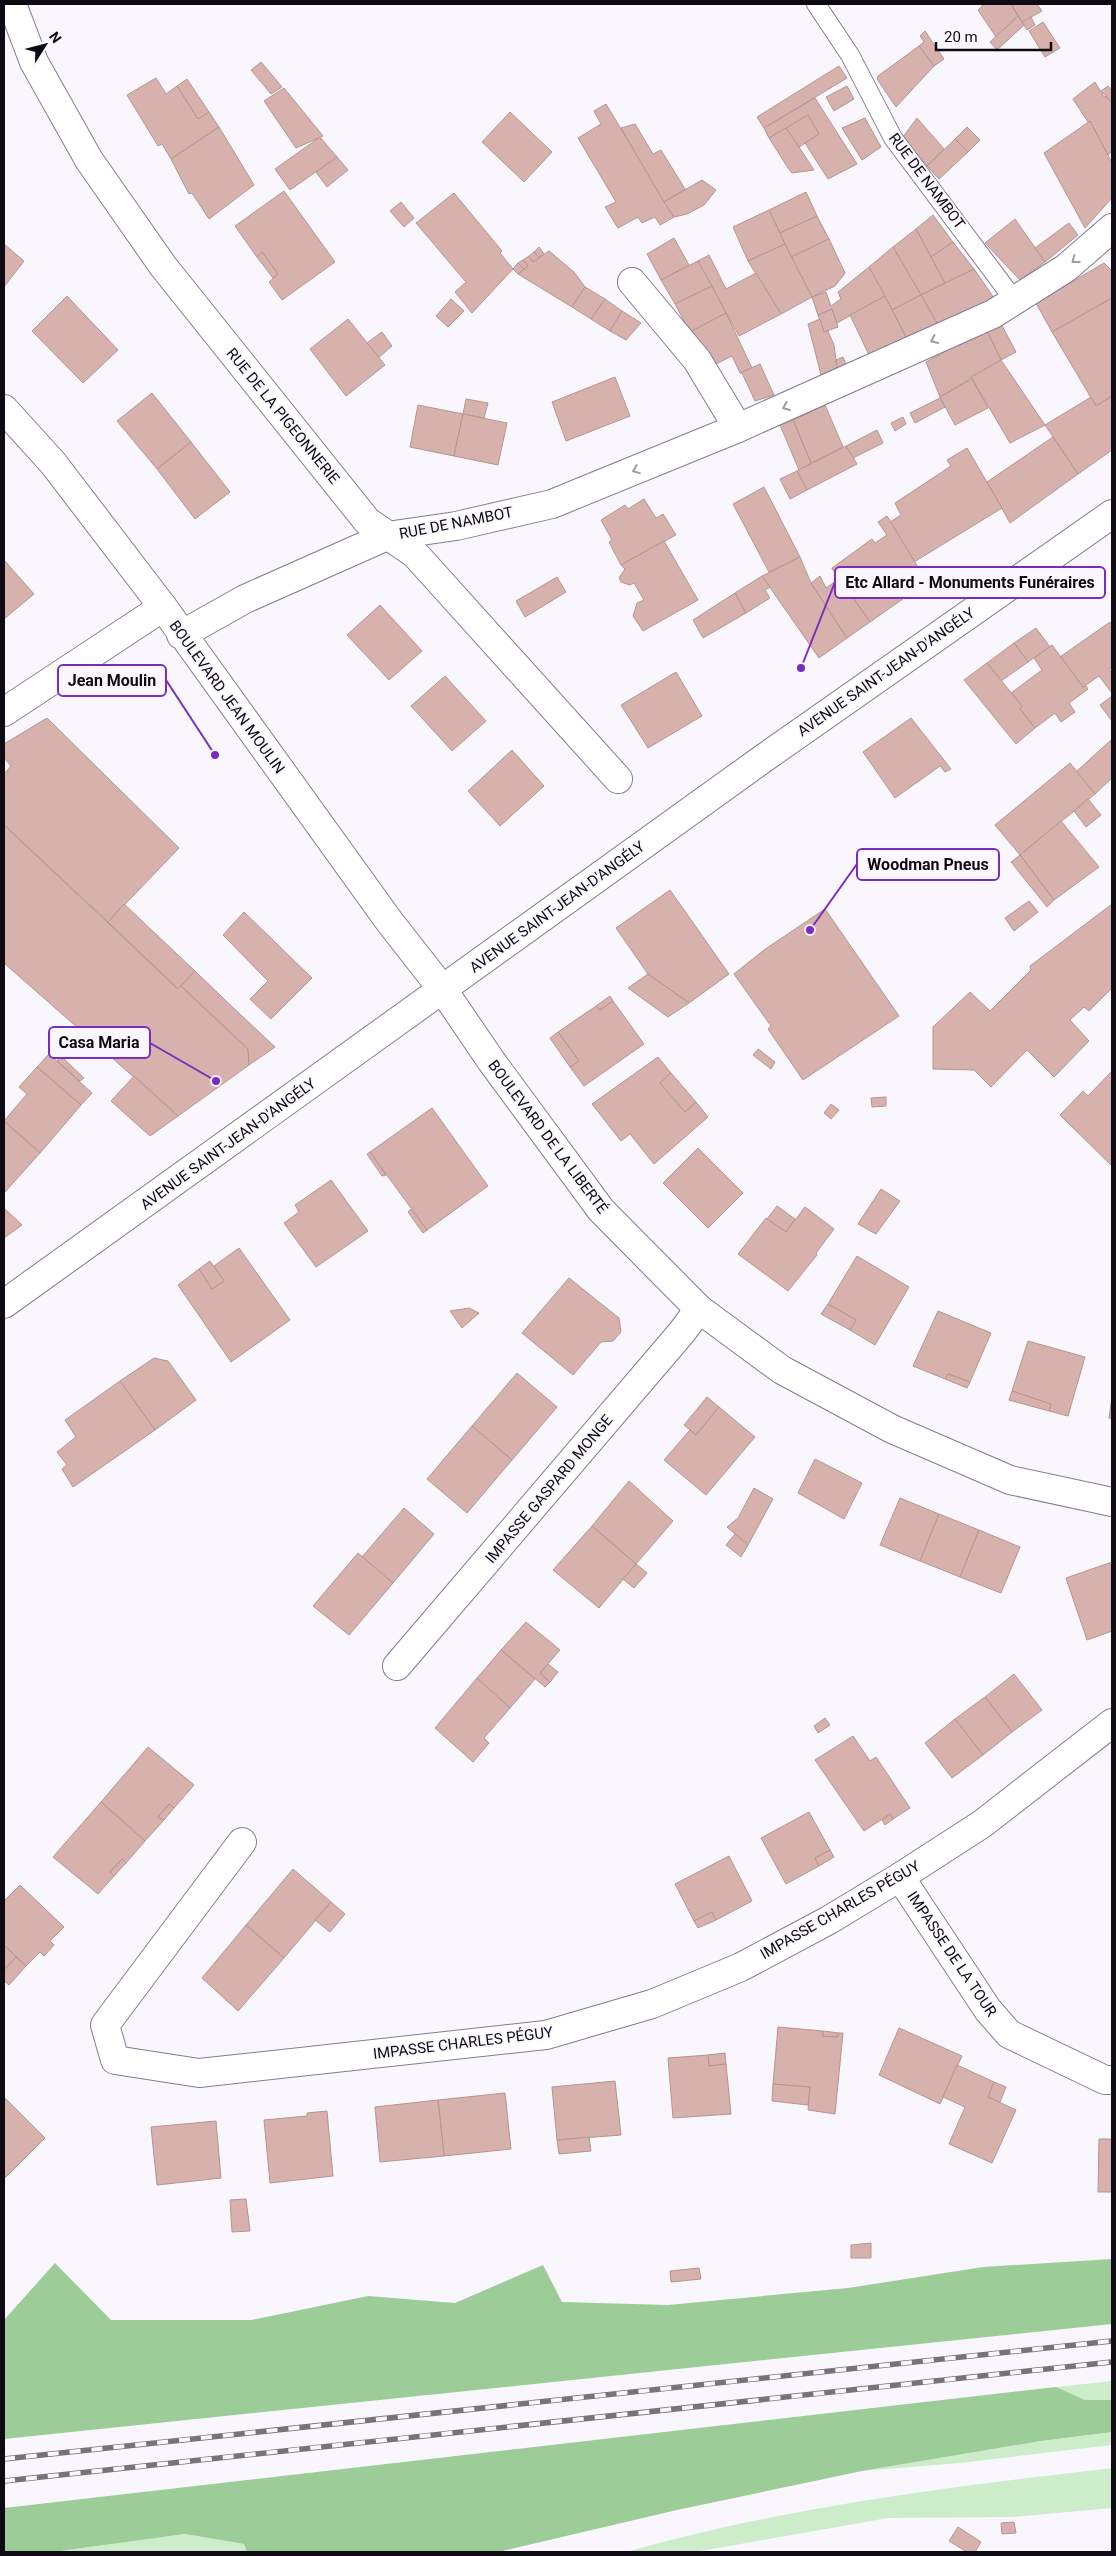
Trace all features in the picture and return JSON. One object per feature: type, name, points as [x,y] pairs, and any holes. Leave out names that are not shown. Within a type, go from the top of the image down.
[{"type":"street","name":"RUE DE LA PIGEONNERIE","points":[[12,4],[34,62],[89,160],[163,266],[367,521],[415,554],[618,779]]},
{"type":"street","name":"RUE DE NAMBOT","points":[[182,635],[245,599],[387,536],[456,526],[552,504],[738,428],[993,314],[1066,268],[1112,228]]},
{"type":"street","points":[[632,282],[696,360],[738,428]]},
{"type":"street","name":"BOULEVARD JEAN MOULIN","points":[[4,409],[53,463],[163,607],[389,921],[444,990]]},
{"type":"street","name":"AVENUE SAINT-JEAN-D'ANGÉLY","points":[[4,1304],[444,990],[772,752],[1112,514]]},
{"type":"street","points":[[4,712],[163,607]]},
{"type":"street","name":"BOULEVARD DE LA LIBERTÉ","points":[[444,990],[492,1062],[601,1210],[699,1309],[782,1370],[892,1429],[1010,1480],[1112,1502]]},
{"type":"street","name":"IMPASSE GASPARD MONGE","points":[[397,1666],[663,1355],[699,1309]]},
{"type":"street","name":"IMPASSE CHARLES PÉGUY","points":[[242,1842],[105,2025],[114,2060],[199,2073],[546,2035],[652,2004],[741,1967],[829,1920],[900,1877],[982,1824],[1112,1723]]},
{"type":"street","name":"IMPASSE DE LA TOUR","points":[[900,1877],[988,2010],[1009,2034],[1106,2080],[1112,2080]]},
{"type":"lane","name":"RUE DE NAMBOT","points":[[816,4],[850,55],[893,138],[1015,301]]},
{"type":"green space","points":[[1112,2259],[1112,2324],[4,2439],[4,2320],[55,2263],[111,2320],[251,2320],[368,2296],[455,2303],[543,2265],[562,2302],[668,2305],[848,2288],[983,2267]]},
{"type":"green space","points":[[1112,2381],[1112,2400],[1085,2400],[1056,2387]]},
{"type":"green space","points":[[1056,2387],[1085,2400],[1112,2400],[1112,2432],[1041,2441],[862,2471],[677,2510],[498,2552],[247,2552],[244,2544],[185,2534],[53,2552],[4,2552],[4,2508]]},
{"type":"green space","points":[[1112,2432],[1112,2445],[960,2463],[862,2471],[1041,2441]]},
{"type":"green space","points":[[1112,2468],[1112,2508],[1014,2517],[888,2518],[695,2552],[626,2552],[746,2523],[867,2500]]},
{"type":"green space","points":[[185,2534],[244,2544],[247,2552],[53,2552]]},
{"type":"building","points":[[984,4],[1011,4],[1018,16],[996,37],[978,10]]},
{"type":"building","points":[[1011,4],[1037,4],[1042,11],[1022,22]]},
{"type":"building","points":[[1018,16],[1024,25],[997,50],[990,42]]},
{"type":"building","points":[[1031,17],[1035,25],[1027,30],[1022,22]]},
{"type":"building","points":[[1043,22],[1060,48],[1045,57],[1029,31]]},
{"type":"building","points":[[925,31],[944,59],[934,66],[919,46],[924,42],[920,36]]},
{"type":"building","points":[[919,46],[934,66],[896,107],[877,79],[878,76]]},
{"type":"building","points":[[261,62],[282,87],[271,94],[251,70]]},
{"type":"building","points":[[839,66],[847,78],[764,128],[757,117]]},
{"type":"building","points":[[156,78],[166,94],[177,86],[198,119],[209,112],[219,127],[171,159],[162,144],[158,146],[127,95]]},
{"type":"building","points":[[187,79],[209,112],[198,119],[177,86]]},
{"type":"building","points":[[1095,82],[1104,97],[1108,96],[1112,103],[1112,151],[1108,155],[1090,121],[1088,122],[1073,99]]},
{"type":"building","points":[[847,86],[854,99],[834,111],[826,97]]},
{"type":"building","points":[[1108,86],[1112,91],[1112,103],[1101,91]]},
{"type":"building","points":[[284,88],[323,136],[296,148],[264,101]]},
{"type":"building","points":[[815,98],[857,164],[828,179],[805,143],[819,134],[808,115],[769,138],[764,128]]},
{"type":"building","points":[[606,104],[674,217],[660,225],[655,217],[642,223],[638,217],[618,228],[605,207],[616,202],[578,138],[601,124],[594,111]]},
{"type":"building","points":[[510,112],[552,152],[524,182],[482,142]]},
{"type":"building","points":[[808,115],[819,134],[799,147],[786,128]]},
{"type":"building","points":[[865,118],[881,147],[862,160],[842,128]]},
{"type":"building","points":[[917,118],[944,149],[927,166],[903,137]]},
{"type":"building","points":[[1090,121],[1112,163],[1112,198],[1085,228],[1044,153]]},
{"type":"building","points":[[635,124],[653,154],[661,150],[685,189],[664,202],[621,128]]},
{"type":"building","points":[[219,127],[254,185],[209,219],[192,193],[189,194],[171,159]]},
{"type":"building","points":[[967,127],[980,140],[968,152],[955,139]]},
{"type":"building","points":[[786,128],[814,170],[792,173],[788,168],[769,138]]},
{"type":"building","points":[[320,137],[337,157],[290,190],[275,169]]},
{"type":"building","points":[[955,139],[968,152],[939,179],[927,166]]},
{"type":"building","points":[[337,157],[348,170],[327,187],[316,172]]},
{"type":"building","points":[[702,180],[716,190],[704,205],[687,214],[674,217],[664,202]]},
{"type":"building","points":[[284,191],[335,262],[282,300],[269,282],[278,274],[262,252],[257,257],[235,226]]},
{"type":"building","points":[[806,192],[817,216],[780,233],[769,210]]},
{"type":"building","points":[[454,193],[502,251],[500,253],[513,269],[472,313],[455,292],[466,282],[416,223]]},
{"type":"building","points":[[401,202],[414,218],[404,227],[390,211]]},
{"type":"building","points":[[769,210],[785,244],[748,261],[733,227]]},
{"type":"building","points":[[933,215],[953,242],[931,257],[916,229]]},
{"type":"building","points":[[817,216],[829,239],[791,257],[780,233]]},
{"type":"building","points":[[1015,219],[1045,262],[1020,280],[985,243]]},
{"type":"building","points":[[1069,223],[1078,235],[1045,262],[1035,248]]},
{"type":"building","points":[[916,229],[945,283],[921,295],[893,247]]},
{"type":"building","points":[[674,238],[689,265],[661,280],[647,254]]},
{"type":"building","points":[[829,239],[845,273],[835,286],[812,297],[791,257]]},
{"type":"building","points":[[953,242],[974,269],[945,283],[931,257]]},
{"type":"building","points":[[4,244],[24,261],[4,287]]},
{"type":"building","points":[[785,244],[812,297],[781,314],[748,261]]},
{"type":"building","points":[[539,247],[544,254],[539,258],[534,252]]},
{"type":"building","points":[[893,247],[921,295],[892,310],[869,267]]},
{"type":"building","points":[[549,251],[574,272],[585,287],[572,307],[518,274],[528,266],[523,260],[529,256],[533,262]]},
{"type":"building","points":[[262,252],[278,274],[273,278],[257,257]]},
{"type":"building","points":[[534,252],[539,258],[533,262],[529,256]]},
{"type":"building","points":[[709,255],[726,289],[756,273],[781,314],[739,336],[698,261]]},
{"type":"building","points":[[523,260],[528,266],[524,269],[518,263]]},
{"type":"building","points":[[698,261],[712,286],[675,304],[661,280]]},
{"type":"building","points":[[518,263],[524,269],[518,274],[513,269]]},
{"type":"building","points":[[1104,263],[1112,271],[1112,298],[1052,332],[1036,303]]},
{"type":"building","points":[[869,267],[885,296],[837,323],[832,309],[818,315],[812,297],[826,292],[831,306],[841,299],[838,292]]},
{"type":"building","points":[[974,269],[994,298],[938,325],[921,295]]},
{"type":"building","points":[[712,286],[726,313],[690,332],[675,304]]},
{"type":"building","points":[[585,287],[605,299],[591,319],[572,307]]},
{"type":"building","points":[[921,295],[938,325],[907,339],[892,310]]},
{"type":"building","points":[[67,296],[118,350],[83,383],[32,331]]},
{"type":"building","points":[[885,296],[907,339],[869,355],[850,315]]},
{"type":"building","points":[[1112,298],[1112,396],[1096,406],[1052,332]]},
{"type":"building","points":[[451,299],[464,311],[448,327],[436,316]]},
{"type":"building","points":[[605,299],[622,311],[610,331],[591,319]]},
{"type":"building","points":[[832,309],[838,327],[824,332],[818,315]]},
{"type":"building","points":[[622,311],[641,323],[626,340],[610,331]]},
{"type":"building","points":[[726,313],[752,368],[740,373],[732,356],[712,366],[690,332]]},
{"type":"building","points":[[348,319],[385,365],[346,396],[310,349]]},
{"type":"building","points":[[820,319],[824,332],[828,331],[834,345],[837,368],[821,375],[808,324]]},
{"type":"building","points":[[1000,322],[1016,352],[1001,360],[986,329]]},
{"type":"building","points":[[986,329],[1001,360],[940,397],[926,362]]},
{"type":"building","points":[[382,332],[392,346],[379,357],[367,343]]},
{"type":"building","points":[[843,357],[846,365],[837,368],[836,360]]},
{"type":"building","points":[[1001,360],[1045,425],[1010,443],[971,377]]},
{"type":"building","points":[[760,364],[774,395],[755,401],[742,373],[740,373]]},
{"type":"building","points":[[615,377],[630,416],[566,441],[552,402]]},
{"type":"building","points":[[972,379],[988,408],[955,425],[940,397]]},
{"type":"building","points":[[152,393],[191,442],[157,469],[117,421]]},
{"type":"building","points":[[1112,396],[1112,450],[1078,474],[1045,425],[1091,397],[1096,406]]},
{"type":"building","points":[[940,398],[945,407],[915,423],[910,413]]},
{"type":"building","points":[[466,399],[488,403],[484,418],[463,414]]},
{"type":"building","points":[[418,405],[463,414],[454,456],[410,447]]},
{"type":"building","points":[[825,405],[843,447],[811,463],[793,420]]},
{"type":"building","points":[[463,414],[507,423],[498,465],[454,456]]},
{"type":"building","points":[[903,417],[906,424],[895,431],[891,423]]},
{"type":"building","points":[[793,420],[811,463],[799,470],[780,425]]},
{"type":"building","points":[[877,430],[883,443],[853,458],[846,446]]},
{"type":"building","points":[[1053,437],[1078,474],[1010,523],[987,482]]},
{"type":"building","points":[[191,442],[230,492],[195,519],[157,469]]},
{"type":"building","points":[[846,446],[857,464],[807,490],[797,471]]},
{"type":"building","points":[[967,448],[1002,508],[914,562],[890,522],[901,515],[895,503],[951,466],[947,460]]},
{"type":"building","points":[[797,471],[807,490],[790,499],[780,479]]},
{"type":"building","points":[[764,487],[800,557],[769,572],[733,504]]},
{"type":"building","points":[[644,499],[656,518],[663,514],[676,535],[621,565],[609,542],[612,540],[601,520],[625,505],[628,509]]},
{"type":"building","points":[[887,516],[927,582],[870,622],[832,568],[872,539],[875,543],[887,535],[878,522]]},
{"type":"building","points":[[664,541],[698,600],[643,631],[633,616],[637,603],[644,600],[634,583],[630,585],[621,582],[619,578],[625,569],[621,565]]},
{"type":"building","points":[[800,557],[811,583],[847,638],[819,658],[762,576]]},
{"type":"building","points":[[4,560],[34,594],[4,619]]},
{"type":"building","points":[[832,568],[870,622],[847,638],[811,583],[820,576],[826,588],[839,579]]},
{"type":"building","points":[[762,576],[770,587],[765,590],[770,598],[746,613],[735,593]]},
{"type":"building","points":[[557,577],[566,592],[525,617],[516,601]]},
{"type":"building","points":[[735,593],[746,613],[703,638],[693,620]]},
{"type":"building","points":[[380,605],[422,651],[389,680],[347,635]]},
{"type":"building","points":[[1110,622],[1112,625],[1112,667],[1109,669],[1112,673],[1112,693],[1099,676],[1083,687],[1060,657]]},
{"type":"building","points":[[1036,628],[1050,647],[1028,662],[1014,643]]},
{"type":"building","points":[[1014,643],[1028,662],[1001,681],[987,663]]},
{"type":"building","points":[[1052,645],[1083,687],[1086,686],[1088,689],[1069,703],[1075,712],[1061,722],[1055,713],[1035,728],[1020,709],[1022,706],[1011,693],[1042,670],[1034,658]]},
{"type":"building","points":[[987,663],[1022,706],[1020,709],[1035,728],[1016,744],[964,680]]},
{"type":"building","points":[[676,672],[702,716],[648,748],[621,705]]},
{"type":"building","points":[[445,676],[486,721],[452,751],[411,706]]},
{"type":"building","points":[[1112,696],[1112,721],[1100,705]]},
{"type":"building","points":[[47,718],[179,848],[108,922],[4,825],[4,774],[11,766],[4,758],[4,744]]},
{"type":"building","points":[[911,718],[951,769],[945,772],[940,766],[895,798],[863,752]]},
{"type":"building","points":[[1112,739],[1112,778],[1095,794],[1076,772]]},
{"type":"building","points":[[512,750],[544,786],[500,826],[468,791]]},
{"type":"building","points":[[1070,763],[1095,794],[1020,855],[995,825]]},
{"type":"building","points":[[1088,799],[1101,815],[1086,827],[1074,811]]},
{"type":"building","points":[[1061,821],[1099,867],[1054,900],[1020,855]]},
{"type":"building","points":[[4,825],[178,989],[181,986],[248,1049],[249,1065],[178,1116],[4,963]]},
{"type":"building","points":[[1020,855],[1054,900],[1047,907],[1011,862]]},
{"type":"building","points":[[670,890],[729,974],[689,1003],[648,974],[616,928]]},
{"type":"building","points":[[1029,901],[1038,912],[1014,931],[1005,918]]},
{"type":"building","points":[[124,904],[195,971],[178,989],[108,922]]},
{"type":"building","points":[[1112,904],[1112,988],[1089,1011],[1084,1007],[1070,1020],[1089,1041],[1054,1077],[1027,1050],[991,1087],[974,1070],[933,1069],[933,1027],[970,992],[990,1011],[1031,970],[1030,966]]},
{"type":"building","points":[[825,909],[899,1016],[803,1080],[768,1029],[771,1026],[734,974],[764,950]]},
{"type":"building","points":[[244,912],[312,978],[271,1019],[250,999],[268,981],[223,935]]},
{"type":"building","points":[[195,971],[275,1047],[249,1065],[248,1049],[181,986]]},
{"type":"building","points":[[648,974],[689,1003],[668,1017],[628,988]]},
{"type":"building","points":[[610,996],[613,1001],[600,1010],[596,1006]]},
{"type":"building","points":[[613,1001],[644,1044],[584,1086],[570,1067],[579,1061],[558,1032],[596,1006],[600,1010]]},
{"type":"building","points":[[558,1032],[579,1061],[570,1067],[550,1038]]},
{"type":"building","points":[[758,1049],[775,1062],[771,1069],[753,1055]]},
{"type":"building","points":[[49,1054],[92,1093],[81,1105],[37,1067]]},
{"type":"building","points":[[61,1056],[84,1078],[80,1081],[57,1061]]},
{"type":"building","points":[[658,1057],[671,1073],[660,1083],[685,1112],[696,1102],[708,1117],[654,1164],[630,1134],[621,1141],[592,1104]]},
{"type":"building","points":[[37,1067],[81,1105],[40,1153],[4,1121],[27,1094],[19,1087]]},
{"type":"building","points":[[1112,1071],[1112,1166],[1060,1115],[1083,1091],[1088,1096]]},
{"type":"building","points":[[671,1073],[696,1102],[685,1112],[660,1083]]},
{"type":"building","points":[[134,1076],[178,1116],[150,1136],[111,1101]]},
{"type":"building","points":[[886,1097],[886,1106],[872,1107],[871,1098]]},
{"type":"building","points":[[831,1104],[839,1110],[831,1119],[824,1113]]},
{"type":"building","points":[[432,1108],[488,1186],[427,1230],[370,1152]]},
{"type":"building","points":[[4,1121],[40,1153],[4,1193]]},
{"type":"building","points":[[698,1148],[743,1193],[708,1228],[663,1183]]},
{"type":"building","points":[[370,1152],[386,1175],[382,1176],[367,1154]]},
{"type":"building","points":[[331,1180],[368,1231],[316,1267],[284,1223],[299,1212],[295,1205]]},
{"type":"building","points":[[881,1189],[900,1201],[876,1234],[858,1224]]},
{"type":"building","points":[[777,1206],[795,1219],[786,1232],[767,1219]]},
{"type":"building","points":[[805,1207],[834,1229],[816,1253],[817,1255],[788,1291],[738,1254],[766,1218],[786,1232]]},
{"type":"building","points":[[4,1208],[22,1225],[4,1238]]},
{"type":"building","points":[[411,1209],[427,1230],[423,1233],[408,1212]]},
{"type":"building","points":[[239,1248],[290,1320],[231,1362],[178,1285],[199,1269],[212,1289],[224,1281],[214,1266]]},
{"type":"building","points":[[857,1256],[909,1287],[875,1345],[850,1330],[856,1320],[828,1304]]},
{"type":"building","points":[[210,1261],[224,1281],[212,1289],[199,1269]]},
{"type":"building","points":[[569,1278],[619,1318],[621,1332],[613,1341],[601,1342],[573,1375],[522,1333]]},
{"type":"building","points":[[828,1304],[856,1320],[850,1330],[821,1314]]},
{"type":"building","points":[[469,1308],[479,1313],[462,1328],[450,1311]]},
{"type":"building","points":[[938,1311],[991,1333],[970,1382],[948,1374],[945,1379],[913,1366]]},
{"type":"building","points":[[1028,1341],[1085,1357],[1068,1416],[1049,1411],[1051,1404],[1012,1391]]},
{"type":"building","points":[[154,1358],[168,1361],[196,1400],[155,1430],[120,1381]]},
{"type":"building","points":[[517,1373],[557,1407],[512,1460],[472,1426]]},
{"type":"building","points":[[948,1374],[970,1382],[967,1388],[945,1379]]},
{"type":"building","points":[[120,1381],[155,1430],[73,1487],[62,1469],[67,1465],[57,1452],[76,1437],[65,1420]]},
{"type":"building","points":[[1012,1391],[1051,1404],[1049,1411],[1009,1400]]},
{"type":"building","points":[[707,1397],[719,1407],[696,1435],[684,1425]]},
{"type":"building","points":[[1112,1397],[1112,1419],[1109,1418]]},
{"type":"building","points":[[719,1407],[755,1437],[706,1495],[664,1460],[690,1430],[696,1435]]},
{"type":"building","points":[[472,1426],[512,1460],[467,1513],[427,1479]]},
{"type":"building","points":[[815,1459],[862,1483],[844,1519],[798,1493]]},
{"type":"building","points":[[629,1481],[673,1521],[636,1564],[592,1526]]},
{"type":"building","points":[[754,1488],[773,1499],[748,1545],[727,1527],[738,1518]]},
{"type":"building","points":[[900,1498],[939,1514],[920,1561],[880,1545]]},
{"type":"building","points":[[404,1508],[434,1534],[393,1583],[362,1557]]},
{"type":"building","points":[[939,1514],[979,1530],[960,1577],[920,1561]]},
{"type":"building","points":[[592,1526],[636,1564],[599,1608],[553,1570]]},
{"type":"building","points":[[979,1530],[1020,1547],[1001,1593],[960,1577]]},
{"type":"building","points":[[735,1534],[748,1545],[741,1557],[726,1545]]},
{"type":"building","points":[[358,1553],[393,1583],[349,1635],[313,1606]]},
{"type":"building","points":[[1112,1562],[1112,1631],[1087,1640],[1066,1578]]},
{"type":"building","points":[[636,1564],[647,1573],[634,1588],[623,1579]]},
{"type":"building","points":[[526,1622],[560,1650],[540,1673],[550,1682],[545,1687],[501,1650]]},
{"type":"building","points":[[501,1650],[535,1679],[510,1708],[477,1678]]},
{"type":"building","points":[[548,1664],[558,1672],[550,1682],[540,1673]]},
{"type":"building","points":[[1014,1674],[1042,1710],[1012,1732],[985,1697]]},
{"type":"building","points":[[477,1678],[510,1708],[484,1738],[489,1743],[473,1762],[435,1728]]},
{"type":"building","points":[[985,1697],[1012,1732],[983,1755],[955,1719]]},
{"type":"building","points":[[825,1718],[830,1725],[818,1733],[814,1726]]},
{"type":"building","points":[[955,1719],[983,1755],[952,1778],[925,1743]]},
{"type":"building","points":[[853,1736],[870,1761],[876,1757],[910,1808],[893,1819],[890,1814],[864,1831],[815,1760]]},
{"type":"building","points":[[148,1747],[194,1785],[174,1808],[169,1804],[158,1817],[164,1820],[145,1841],[101,1802]]},
{"type":"building","points":[[101,1802],[145,1841],[126,1863],[122,1859],[110,1872],[114,1876],[98,1894],[53,1857]]},
{"type":"building","points":[[169,1804],[174,1808],[164,1820],[158,1817]]},
{"type":"building","points":[[809,1812],[830,1850],[815,1858],[819,1866],[786,1884],[761,1838]]},
{"type":"building","points":[[890,1814],[893,1819],[885,1825],[882,1820]]},
{"type":"building","points":[[830,1850],[834,1857],[819,1866],[815,1858]]},
{"type":"building","points":[[729,1856],[752,1901],[716,1920],[712,1912],[694,1921],[675,1884]]},
{"type":"building","points":[[122,1859],[126,1863],[114,1876],[110,1872]]},
{"type":"building","points":[[293,1869],[331,1902],[284,1958],[246,1925]]},
{"type":"building","points":[[20,1885],[64,1927],[50,1941],[54,1945],[44,1956],[40,1952],[26,1966],[4,1945],[4,1901]]},
{"type":"building","points":[[331,1902],[345,1914],[330,1932],[315,1920]]},
{"type":"building","points":[[712,1912],[716,1920],[698,1928],[694,1921]]},
{"type":"building","points":[[246,1925],[284,1958],[238,2011],[202,1978]]},
{"type":"building","points":[[4,1945],[16,1957],[4,1970]]},
{"type":"building","points":[[16,1957],[26,1966],[9,1985],[4,1981],[4,1970]]},
{"type":"building","points":[[778,2027],[823,2031],[823,2036],[837,2037],[839,2033],[843,2033],[835,2114],[808,2110],[810,2087],[773,2084]]},
{"type":"building","points":[[899,2028],[962,2056],[940,2104],[879,2075]]},
{"type":"building","points":[[823,2031],[839,2033],[837,2037],[823,2036]]},
{"type":"building","points":[[725,2053],[726,2064],[709,2066],[708,2055]]},
{"type":"building","points":[[708,2055],[709,2066],[726,2064],[731,2114],[673,2118],[668,2058]]},
{"type":"building","points":[[957,2065],[994,2082],[988,2097],[1016,2110],[992,2163],[949,2144],[965,2107],[943,2097]]},
{"type":"building","points":[[615,2081],[621,2135],[557,2140],[552,2087]]},
{"type":"building","points":[[994,2082],[1006,2087],[1000,2102],[988,2097]]},
{"type":"building","points":[[773,2084],[810,2087],[808,2105],[772,2101]]},
{"type":"building","points":[[505,2093],[511,2149],[444,2156],[438,2100]]},
{"type":"building","points":[[4,2097],[45,2138],[4,2179]]},
{"type":"building","points":[[438,2100],[444,2156],[380,2162],[375,2107]]},
{"type":"building","points":[[327,2111],[333,2176],[270,2183],[264,2120],[307,2116],[307,2113]]},
{"type":"building","points":[[216,2121],[221,2178],[157,2185],[151,2127]]},
{"type":"building","points":[[589,2137],[591,2151],[559,2154],[557,2140]]},
{"type":"building","points":[[1099,2139],[1112,2139],[1112,2192],[1098,2192]]},
{"type":"building","points":[[246,2199],[250,2231],[232,2232],[230,2200]]},
{"type":"building","points":[[871,2243],[871,2258],[851,2258],[851,2245]]},
{"type":"building","points":[[699,2268],[701,2279],[671,2282],[670,2271]]},
{"type":"building","points":[[1014,2522],[1016,2533],[1002,2534],[1001,2523]]},
{"type":"building","points":[[958,2527],[981,2542],[975,2552],[967,2552],[949,2541]]},
{"type":"railway","points":[[4,2459],[1112,2341]]},
{"type":"railway","points":[[4,2481],[1112,2362]]},
{"type":"place","name":"Etc Allard - Monuments Funéraires","points":[[801,668]]},
{"type":"place","name":"Jean Moulin","points":[[215,755]]},
{"type":"place","name":"Woodman Pneus","points":[[810,930]]},
{"type":"place","name":"Casa Maria","points":[[216,1081]]}]
